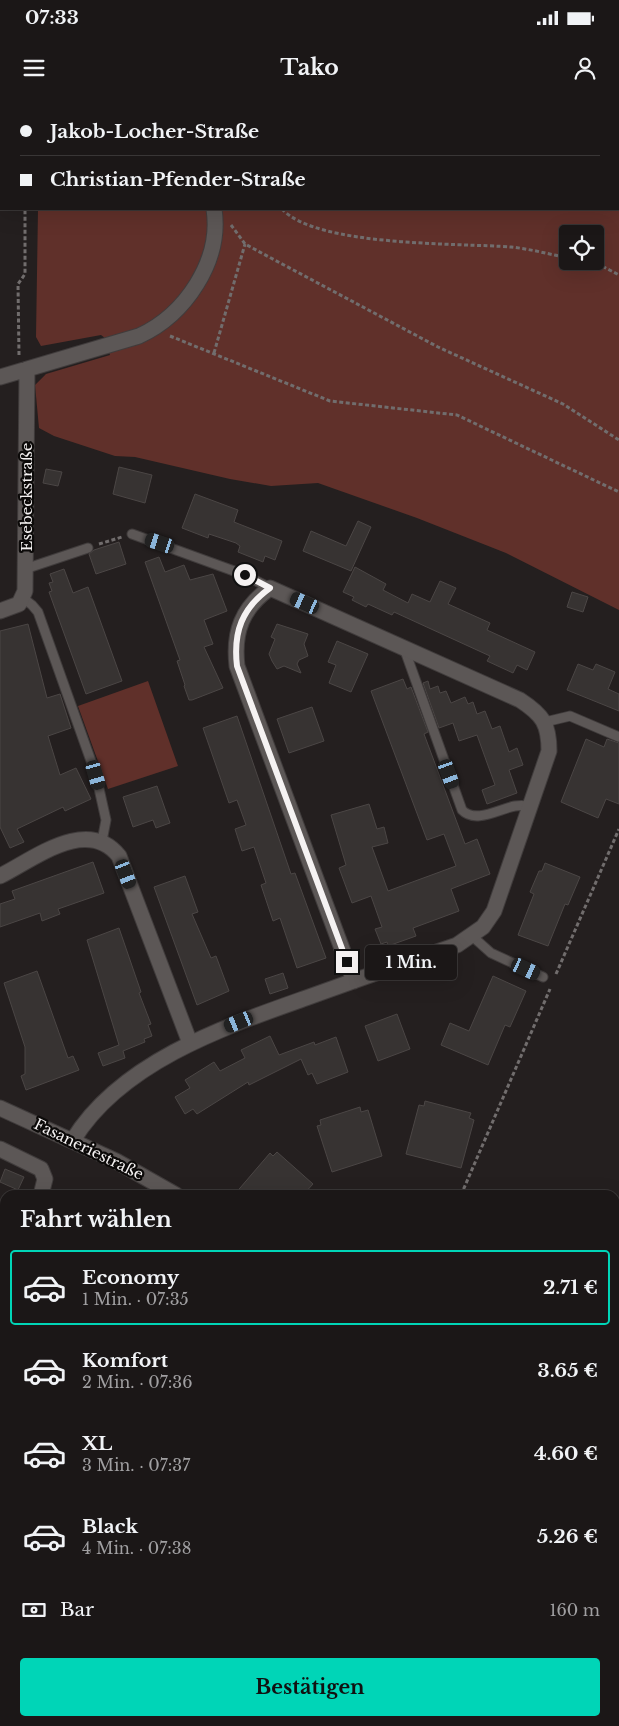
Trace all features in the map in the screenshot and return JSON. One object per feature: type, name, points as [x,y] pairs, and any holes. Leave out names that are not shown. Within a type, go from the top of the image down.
[{"type":"street","points":[[0,377],[139,336],[154,329],[183,304],[207,265],[215,233],[214,210]]},
{"type":"street","name":"Esebeckstraße","points":[[22,598],[26,569],[23,370]]},
{"type":"street","points":[[73,1140],[86,1119],[125,1084],[190,1042],[457,945],[472,936],[494,911],[532,806],[549,752],[549,738],[545,722],[536,710],[520,700],[270,588],[247,609],[238,628],[235,648],[237,666],[354,981]]},
{"type":"street","points":[[0,612],[13,608],[22,598]]},
{"type":"street","points":[[0,876],[70,840],[83,838],[102,841],[119,856],[190,1042]]},
{"type":"street","name":"Fasaneriestraße","points":[[0,1108],[73,1140],[168,1190]]},
{"type":"street","points":[[0,1149],[41,1169],[45,1179],[42,1190]]},
{"type":"lane","points":[[132,534],[245,575],[270,588]]},
{"type":"lane","points":[[26,569],[88,548]]},
{"type":"lane","points":[[22,598],[38,612],[96,775],[106,820],[102,841]]},
{"type":"lane","points":[[404,648],[462,810],[474,817],[518,805],[532,806]]},
{"type":"lane","points":[[545,722],[570,716],[619,737]]},
{"type":"lane","points":[[472,936],[491,953],[543,977]]},
{"type":"path","points":[[23,370],[18,284],[25,274],[25,210]]},
{"type":"path","points":[[283,210],[290,218],[320,230],[419,244],[513,247],[559,256]]},
{"type":"path","points":[[230,224],[246,244],[438,347],[563,404],[619,440]]},
{"type":"path","points":[[214,353],[246,244]]},
{"type":"path","points":[[604,267],[619,275]]},
{"type":"path","points":[[154,329],[330,401],[457,415],[619,492]]},
{"type":"path","points":[[88,548],[132,534]]},
{"type":"path","points":[[463,1190],[619,829]]},
{"type":"shaded area","points":[[38,210],[619,210],[619,610],[506,553],[417,518],[318,483],[271,486],[230,479],[135,457],[115,456],[54,436],[39,428],[35,385],[46,374],[110,355],[105,338],[101,335],[41,346],[36,337]]},
{"type":"shaded area","points":[[148,681],[178,766],[108,789],[78,706]]},
{"type":"building","points":[[119,467],[152,475],[145,503],[113,494]]},
{"type":"building","points":[[46,469],[62,472],[58,486],[43,483]]},
{"type":"building","points":[[195,494],[238,510],[234,522],[282,541],[275,560],[265,556],[263,562],[238,552],[240,546],[236,543],[209,534],[208,538],[182,528]]},
{"type":"building","points":[[358,521],[371,527],[351,571],[303,551],[311,531],[346,546]]},
{"type":"building","points":[[119,542],[126,564],[96,574],[89,554],[94,550]]},
{"type":"building","points":[[159,557],[165,572],[184,565],[190,580],[213,574],[227,611],[204,620],[213,644],[204,647],[223,688],[192,700],[189,700],[184,686],[177,661],[180,660],[145,562]]},
{"type":"building","points":[[355,567],[386,584],[383,590],[408,603],[412,594],[430,602],[440,581],[456,588],[448,604],[490,623],[487,630],[535,652],[527,670],[517,665],[513,673],[487,661],[490,656],[394,612],[392,615],[368,604],[366,607],[352,600],[354,597],[343,592]]},
{"type":"building","points":[[64,569],[73,593],[88,587],[122,681],[86,694],[49,592],[52,591],[49,583],[53,582],[50,574]]},
{"type":"building","points":[[572,592],[588,597],[583,612],[567,607]]},
{"type":"building","points":[[28,624],[47,698],[60,694],[71,728],[48,736],[60,775],[76,768],[91,799],[65,811],[63,807],[17,829],[24,842],[10,848],[0,827],[0,631]]},
{"type":"building","points":[[277,624],[308,634],[304,644],[308,656],[299,660],[297,664],[301,673],[284,666],[277,669],[272,661],[269,654],[275,639],[271,637]]},
{"type":"building","points":[[337,641],[368,654],[351,692],[329,683],[336,665],[328,662]]},
{"type":"building","points":[[578,664],[593,670],[596,664],[615,672],[608,689],[619,694],[619,711],[567,690]]},
{"type":"building","points":[[403,679],[407,689],[411,687],[428,732],[424,734],[465,844],[477,839],[490,874],[451,889],[459,911],[413,928],[416,936],[388,946],[387,942],[381,944],[375,929],[382,927],[371,896],[352,903],[339,868],[346,865],[331,815],[369,804],[377,829],[384,827],[388,843],[372,847],[388,891],[456,866],[444,834],[427,840],[371,691]]},
{"type":"building","points":[[428,681],[430,689],[438,686],[440,693],[446,691],[451,703],[465,697],[468,704],[473,702],[477,714],[485,711],[492,729],[500,726],[509,752],[517,748],[523,765],[509,770],[517,793],[487,804],[482,790],[495,785],[477,735],[459,741],[453,723],[439,728],[423,683]]},
{"type":"building","points":[[312,707],[324,741],[289,753],[277,719]]},
{"type":"building","points":[[237,716],[291,874],[295,873],[326,958],[297,968],[280,918],[273,921],[261,885],[266,883],[254,847],[242,851],[235,829],[246,825],[237,800],[229,803],[203,728]]},
{"type":"building","points":[[586,739],[604,747],[607,739],[619,743],[619,804],[606,799],[598,818],[561,802]]},
{"type":"building","points":[[157,786],[170,823],[156,828],[153,820],[133,827],[123,797]]},
{"type":"building","points":[[93,862],[104,893],[58,909],[60,914],[42,921],[40,913],[0,927],[0,904],[15,899],[12,891]]},
{"type":"building","points":[[545,863],[580,877],[568,905],[565,904],[548,946],[518,935],[534,894],[530,892],[539,871],[542,871]]},
{"type":"building","points":[[185,876],[198,912],[192,914],[211,958],[216,956],[229,991],[197,1005],[154,887]]},
{"type":"building","points":[[119,928],[141,992],[139,993],[151,1024],[148,1025],[152,1036],[144,1039],[145,1042],[123,1051],[125,1058],[103,1066],[98,1053],[119,1045],[87,940]]},
{"type":"building","points":[[37,971],[68,1058],[73,1056],[79,1070],[26,1090],[21,1076],[25,1074],[25,1047],[4,983]]},
{"type":"building","points":[[283,973],[288,988],[270,994],[265,979]]},
{"type":"building","points":[[493,976],[526,991],[510,1027],[505,1025],[488,1065],[441,1045],[450,1023],[469,1031]]},
{"type":"building","points":[[397,1014],[410,1049],[378,1061],[365,1026]]},
{"type":"building","points":[[270,1036],[279,1055],[314,1042],[315,1045],[336,1037],[348,1072],[317,1084],[312,1073],[308,1075],[301,1059],[249,1085],[248,1082],[197,1114],[193,1109],[185,1114],[175,1097],[190,1088],[185,1080],[214,1062],[220,1071],[245,1058],[241,1050]]},
{"type":"building","points":[[425,1101],[471,1113],[469,1118],[474,1120],[461,1168],[406,1154],[419,1105],[424,1106]]},
{"type":"building","points":[[360,1107],[361,1112],[368,1110],[382,1156],[332,1172],[317,1126],[321,1125],[320,1120]]},
{"type":"building","points":[[277,1152],[313,1184],[308,1190],[238,1190],[270,1153],[273,1156]]},
{"type":"building","points":[[5,1169],[24,1177],[18,1190],[0,1182]]},
{"type":"route","points":[[245,575],[270,588],[260,595],[247,609],[238,628],[235,648],[237,666],[347,962]]}]
